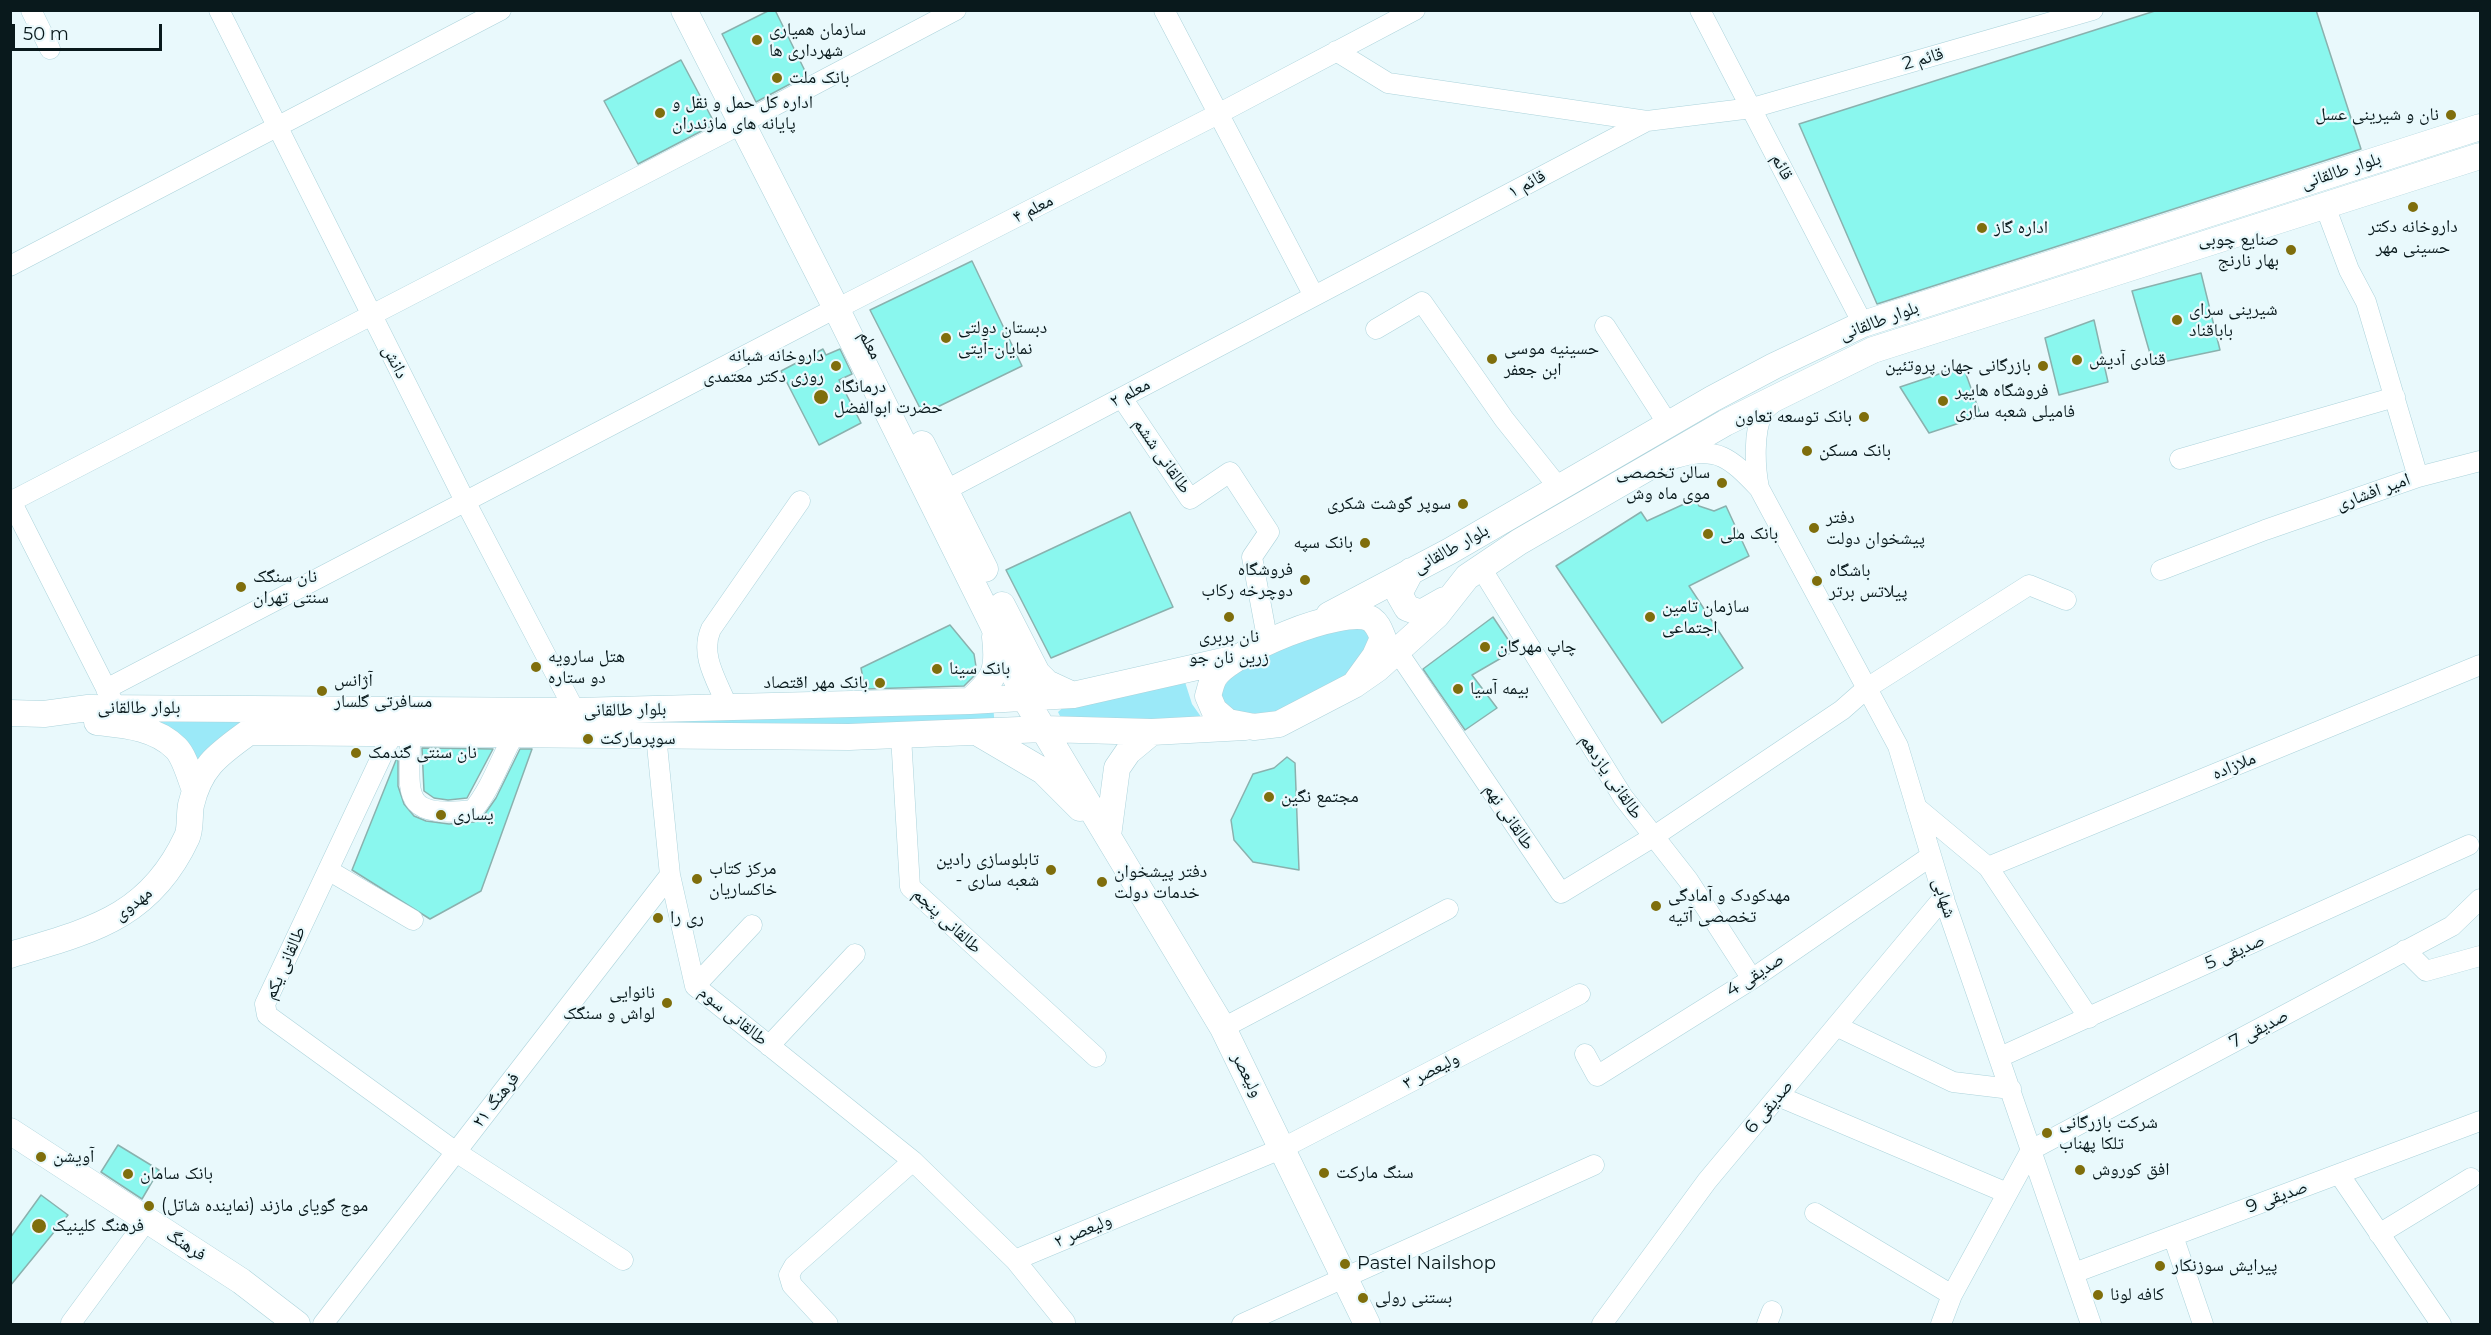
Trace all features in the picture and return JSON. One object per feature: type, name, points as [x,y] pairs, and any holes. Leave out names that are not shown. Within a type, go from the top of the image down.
[{"type":"main road","name":"معلم","points":[[684,10],[749,119]]},
{"type":"main road","name":"معلم","points":[[701,10],[749,119],[842,305],[993,625],[1024,697],[1044,729]]},
{"type":"main road","name":"بلوار طالقانی","points":[[1322,620],[1774,366],[1863,324],[2481,127]]},
{"type":"main road","name":"بلوار طالقانی","points":[[195,790],[212,760],[249,732],[901,736],[980,734],[1044,729],[1152,732],[1280,724],[1354,685],[1437,615],[1467,577],[1519,542],[1786,391],[1873,350],[2481,156]]},
{"type":"main road","name":"معلم","points":[[842,305],[946,490],[1037,673],[1047,683],[1073,695]]},
{"type":"main road","points":[[1411,571],[1399,594],[1407,608],[1421,614],[1452,595]]},
{"type":"main road","points":[[1254,727],[1228,722],[1214,710],[1208,696],[1214,677],[1235,658],[1322,620],[1352,615],[1370,619],[1379,627],[1383,638],[1375,656],[1354,685]]},
{"type":"main road","points":[[970,700],[992,678],[997,658],[993,625]]},
{"type":"main road","name":"بلوار طالقانی","points":[[10,713],[44,714],[111,699],[576,711],[970,700],[1073,695],[1235,658]]},
{"type":"main road","points":[[44,714],[135,727],[154,733],[177,749],[195,790]]},
{"type":"main road","name":"ولیعصر","points":[[1044,729],[1223,1028],[1367,1324]]},
{"type":"main road","points":[[1108,836],[1117,768],[1128,752],[1152,732]]},
{"type":"main road","points":[[980,734],[1043,771],[1108,836]]},
{"type":"main road","name":"مهدوی","points":[[10,955],[113,921],[155,888],[188,835],[195,790]]},
{"type":"main road","name":"فرهنگ","points":[[10,1131],[241,1281],[297,1324]]},
{"type":"main road","points":[[241,1281],[265,1324]]},
{"type":"street","points":[[31,10],[50,49]]},
{"type":"street","name":"دانش","points":[[219,10],[465,501],[576,711]]},
{"type":"street","points":[[10,266],[501,10]]},
{"type":"street","points":[[111,699],[11,500],[556,220],[956,10]]},
{"type":"street","points":[[1164,10],[1314,296]]},
{"type":"street","name":"معلم ۴","points":[[111,699],[306,584],[842,305],[1218,114],[1415,10]]},
{"type":"street","name":"قائم","points":[[1700,10],[1863,324]]},
{"type":"street","name":"قائم 2","points":[[1752,108],[2093,10]]},
{"type":"street","points":[[1336,51],[1388,83],[1647,121]]},
{"type":"street","name":"قائم ١","points":[[1314,296],[1647,121],[1752,108]]},
{"type":"street","name":"امیر افشاری","points":[[2161,570],[2265,530],[2418,477],[2366,302],[2349,270],[2325,206]]},
{"type":"street","name":"معلم ٢","points":[[946,490],[1314,296]]},
{"type":"street","points":[[1376,329],[1422,302],[1504,419],[1559,488]]},
{"type":"street","points":[[1605,326],[1668,424]]},
{"type":"street","points":[[1759,488],[1756,470],[1757,444],[1763,412],[1786,391]]},
{"type":"street","points":[[2180,459],[2395,397]]},
{"type":"street","name":"طالقانی ششم","points":[[1122,398],[1190,499],[1230,472],[1269,532],[1252,556],[1268,643]]},
{"type":"street","points":[[1656,464],[1696,452],[1720,454],[1736,465],[1759,488]]},
{"type":"street","points":[[2418,477],[2481,461]]},
{"type":"street","name":"شهابی","points":[[1759,488],[1898,746],[1944,897],[2074,1273],[2086,1319]]},
{"type":"street","points":[[728,708],[706,653],[705,642],[711,629],[800,501]]},
{"type":"street","name":"طالقانی یازدهم","points":[[1481,568],[1573,720],[1623,797],[1688,880],[1752,979]]},
{"type":"street","points":[[1653,837],[1842,710],[1867,688],[2029,585],[2066,600]]},
{"type":"street","name":"طالقانی نهم","points":[[1397,651],[1561,893],[1653,837]]},
{"type":"street","name":"ملازاده","points":[[1988,867],[2481,665]]},
{"type":"street","points":[[401,732],[409,791],[420,807],[446,813],[473,810],[489,791],[502,755],[515,734]]},
{"type":"street","name":"طالقانی یکم","points":[[401,732],[328,870],[265,1004],[267,1015],[456,1152],[623,1260]]},
{"type":"street","name":"طالقانی سوم","points":[[656,735],[670,875],[695,986],[913,1161]]},
{"type":"street","name":"طالقانی پنجم","points":[[901,736],[910,887],[1096,1057]]},
{"type":"street","points":[[1916,807],[1988,867],[2089,1018]]},
{"type":"street","name":"صدیقی 5","points":[[2000,1057],[2469,845]]},
{"type":"street","name":"صدیقی 4","points":[[1585,1054],[1598,1076],[1752,979],[1931,856]]},
{"type":"street","points":[[328,870],[413,920]]},
{"type":"street","name":"فرهنگ ۲۱","points":[[323,1324],[670,875]]},
{"type":"street","name":"صدیقی 6","points":[[1602,1324],[1707,1181],[1944,897]]},
{"type":"street","name":"صدیقی 7","points":[[2031,1150],[2452,926],[2481,899]]},
{"type":"street","points":[[1223,1028],[1448,909]]},
{"type":"street","points":[[695,986],[752,925]]},
{"type":"street","points":[[2405,950],[2426,971],[2481,956]]},
{"type":"street","points":[[769,1046],[855,954]]},
{"type":"street","name":"ولیعصر ٣","points":[[1283,1148],[1580,994]]},
{"type":"street","points":[[1836,1026],[1953,1082],[2011,1089]]},
{"type":"street","points":[[1778,1096],[2007,1193]]},
{"type":"street","name":"صدیقی 9","points":[[2074,1273],[2481,1121]]},
{"type":"street","name":"ولیعصر ٢","points":[[1015,1260],[1283,1148]]},
{"type":"street","points":[[1941,1324],[1952,1295],[2031,1150]]},
{"type":"street","points":[[828,1324],[792,1285],[789,1275],[794,1266],[913,1161],[1015,1260],[1065,1322]]},
{"type":"street","points":[[1242,1324],[1594,1165]]},
{"type":"street","points":[[2339,1174],[2441,1324]]},
{"type":"street","points":[[2379,1234],[2471,1178]]},
{"type":"street","points":[[1815,1213],[1952,1295]]},
{"type":"street","points":[[71,1323],[147,1220]]},
{"type":"street","points":[[2173,1236],[2203,1324]]},
{"type":"shaded area","points":[[1361,626],[1373,641],[1351,678],[1283,712],[1250,718],[1227,711],[1217,696],[1239,666],[1327,627]]},
{"type":"shaded area","points":[[1185,682],[1192,704],[1204,721],[1061,718],[1058,712],[1066,705]]},
{"type":"shaded area","points":[[993,703],[995,730],[248,726],[194,773],[183,749],[85,710]]},
{"type":"building","points":[[770,10],[775,10],[807,75],[756,102],[722,34]]},
{"type":"building","name":"اداره گاز","points":[[2158,10],[2316,10],[2361,149],[1877,304],[1799,124]]},
{"type":"building","name":"اداره کل حمل و نقل و پایانه های مازندران","points":[[681,60],[715,124],[638,164],[604,101]]},
{"type":"building","name":"دبستان دولتی نمایان-آیتی","points":[[972,261],[1022,366],[923,414],[870,310]]},
{"type":"building","name":"شیرینی سرای باباقناد","points":[[2201,273],[2220,350],[2153,364],[2132,291]]},
{"type":"building","name":"قنادی آدیش","points":[[2094,320],[2108,382],[2059,395],[2045,338]]},
{"type":"building","name":"درمانگاه حضرت ابوالفضل","points":[[823,349],[826,355],[840,349],[852,374],[839,380],[861,423],[819,445],[781,371]]},
{"type":"building","name":"فروشگاه هایپر فامیلی شعبه ساری","points":[[1963,366],[1981,416],[1929,433],[1900,387]]},
{"type":"building","name":"سازمان تامین اجتماعی","points":[[1695,499],[1699,506],[1714,511],[1726,506],[1749,556],[1689,586],[1743,668],[1662,723],[1556,566],[1641,512],[1647,521]]},
{"type":"building","points":[[1130,512],[1173,607],[1051,658],[1006,570]]},
{"type":"building","points":[[1493,617],[1515,650],[1472,675],[1497,708],[1465,730],[1423,669]]},
{"type":"building","name":"بانک سینا","points":[[950,625],[974,654],[977,673],[964,686],[865,689],[861,668]]},
{"type":"building","points":[[422,748],[493,749],[467,798],[448,800],[434,798],[424,791]]},
{"type":"building","name":"یساری","points":[[520,749],[532,749],[481,891],[430,919],[352,870],[398,755],[398,786],[404,804],[414,816],[426,821],[449,824],[474,822],[482,818],[496,798]]},
{"type":"building","name":"مجتمع نگین","points":[[1287,757],[1295,763],[1299,870],[1253,862],[1234,840],[1231,820],[1253,774],[1274,768]]},
{"type":"building","name":"بانک سامان","points":[[118,1145],[159,1170],[142,1199],[101,1172]]},
{"type":"building","name":"فرهنگ کلینیک","points":[[41,1195],[68,1215],[10,1286],[10,1238]]},
{"type":"place","name":"سازمان همیاری شهرداری ها","points":[[757,40]]},
{"type":"place","name":"بانک ملت","points":[[777,78]]},
{"type":"place","name":"اداره کل حمل و نقل و پایانه های مازندران","points":[[660,113]]},
{"type":"place","name":"نان و شیرینی عسل","points":[[2451,115]]},
{"type":"place","name":"داروخانه دکتر حسینی مهر","points":[[2413,207]]},
{"type":"place","name":"اداره گاز","points":[[1982,228]]},
{"type":"place","name":"صنایع چوبی بهار نارنج","points":[[2291,250]]},
{"type":"place","name":"شیرینی سرای باباقناد","points":[[2177,320]]},
{"type":"place","name":"دبستان دولتی نمایان-آیتی","points":[[946,338]]},
{"type":"place","name":"حسینیه موسی ابن جعفر","points":[[1492,359]]},
{"type":"place","name":"قنادی آدیش","points":[[2077,360]]},
{"type":"place","name":"داروخانه شبانه روزی دکتر معتمدی","points":[[836,366]]},
{"type":"place","name":"بازرگانی جهان پروتئین","points":[[2043,366]]},
{"type":"place","name":"درمانگاه حضرت ابوالفضل","points":[[821,397]]},
{"type":"place","name":"فروشگاه هایپر فامیلی شعبه ساری","points":[[1943,401]]},
{"type":"place","name":"بانک توسعه تعاون","points":[[1864,417]]},
{"type":"place","name":"بانک مسکن","points":[[1807,451]]},
{"type":"place","name":"سالن تخصصی موی ماه وش","points":[[1722,483]]},
{"type":"place","name":"سوپر گوشت شکری","points":[[1463,504]]},
{"type":"place","name":"دفتر پیشخوان دولت","points":[[1814,528]]},
{"type":"place","name":"بانک ملی","points":[[1708,534]]},
{"type":"place","name":"بانک سپه","points":[[1365,543]]},
{"type":"place","name":"فروشگاه دوچرخه رکاب","points":[[1305,580]]},
{"type":"place","name":"باشگاه پیلاتس برتر","points":[[1817,581]]},
{"type":"place","name":"نان سنگک سنتی تهران","points":[[241,587]]},
{"type":"place","name":"نان بربری زرین نان جو","points":[[1229,617]]},
{"type":"place","name":"سازمان تامین اجتماعی","points":[[1650,617]]},
{"type":"place","name":"چاپ مهرگان","points":[[1485,647]]},
{"type":"place","name":"هتل سارویه دو ستاره","points":[[536,667]]},
{"type":"place","name":"بانک سینا","points":[[937,669]]},
{"type":"place","name":"بانک مهر اقتصاد","points":[[880,683]]},
{"type":"place","name":"بیمه آسیا","points":[[1458,689]]},
{"type":"place","name":"آژانس مسافرتی گلسار","points":[[322,691]]},
{"type":"place","name":"سوپرمارکت","points":[[588,739]]},
{"type":"place","name":"نان سنتی گندمک","points":[[356,753]]},
{"type":"place","name":"مجتمع نگین","points":[[1269,797]]},
{"type":"place","name":"یساری","points":[[441,815]]},
{"type":"place","name":"تابلوسازی رادین - شعبه ساری","points":[[1051,870]]},
{"type":"place","name":"مرکز کتاب خاکساریان","points":[[697,879]]},
{"type":"place","name":"دفتر پیشخوان خدمات دولت","points":[[1102,882]]},
{"type":"place","name":"مهدکودک و آمادگی تخصصی آتیه","points":[[1656,906]]},
{"type":"place","name":"ری را","points":[[658,918]]},
{"type":"place","name":"نانوایی لواش و سنگک","points":[[667,1003]]},
{"type":"place","name":"شرکت بازرگانی تلکا پهناب","points":[[2047,1133]]},
{"type":"place","name":"آویشن","points":[[41,1157]]},
{"type":"place","name":"افق کوروش","points":[[2080,1170]]},
{"type":"place","name":"سنگ مارکت","points":[[1324,1173]]},
{"type":"place","name":"بانک سامان","points":[[128,1174]]},
{"type":"place","name":"موج گویای مازند (نماینده شاتل)","points":[[149,1206]]},
{"type":"place","name":"فرهنگ کلینیک","points":[[39,1226]]},
{"type":"place","name":"Pastel Nailshop","points":[[1345,1264]]},
{"type":"place","name":"پیرایش سوزنکار","points":[[2160,1266]]},
{"type":"place","name":"کافه لونا","points":[[2098,1295]]},
{"type":"place","name":"بستنی رولی","points":[[1363,1298]]}]
